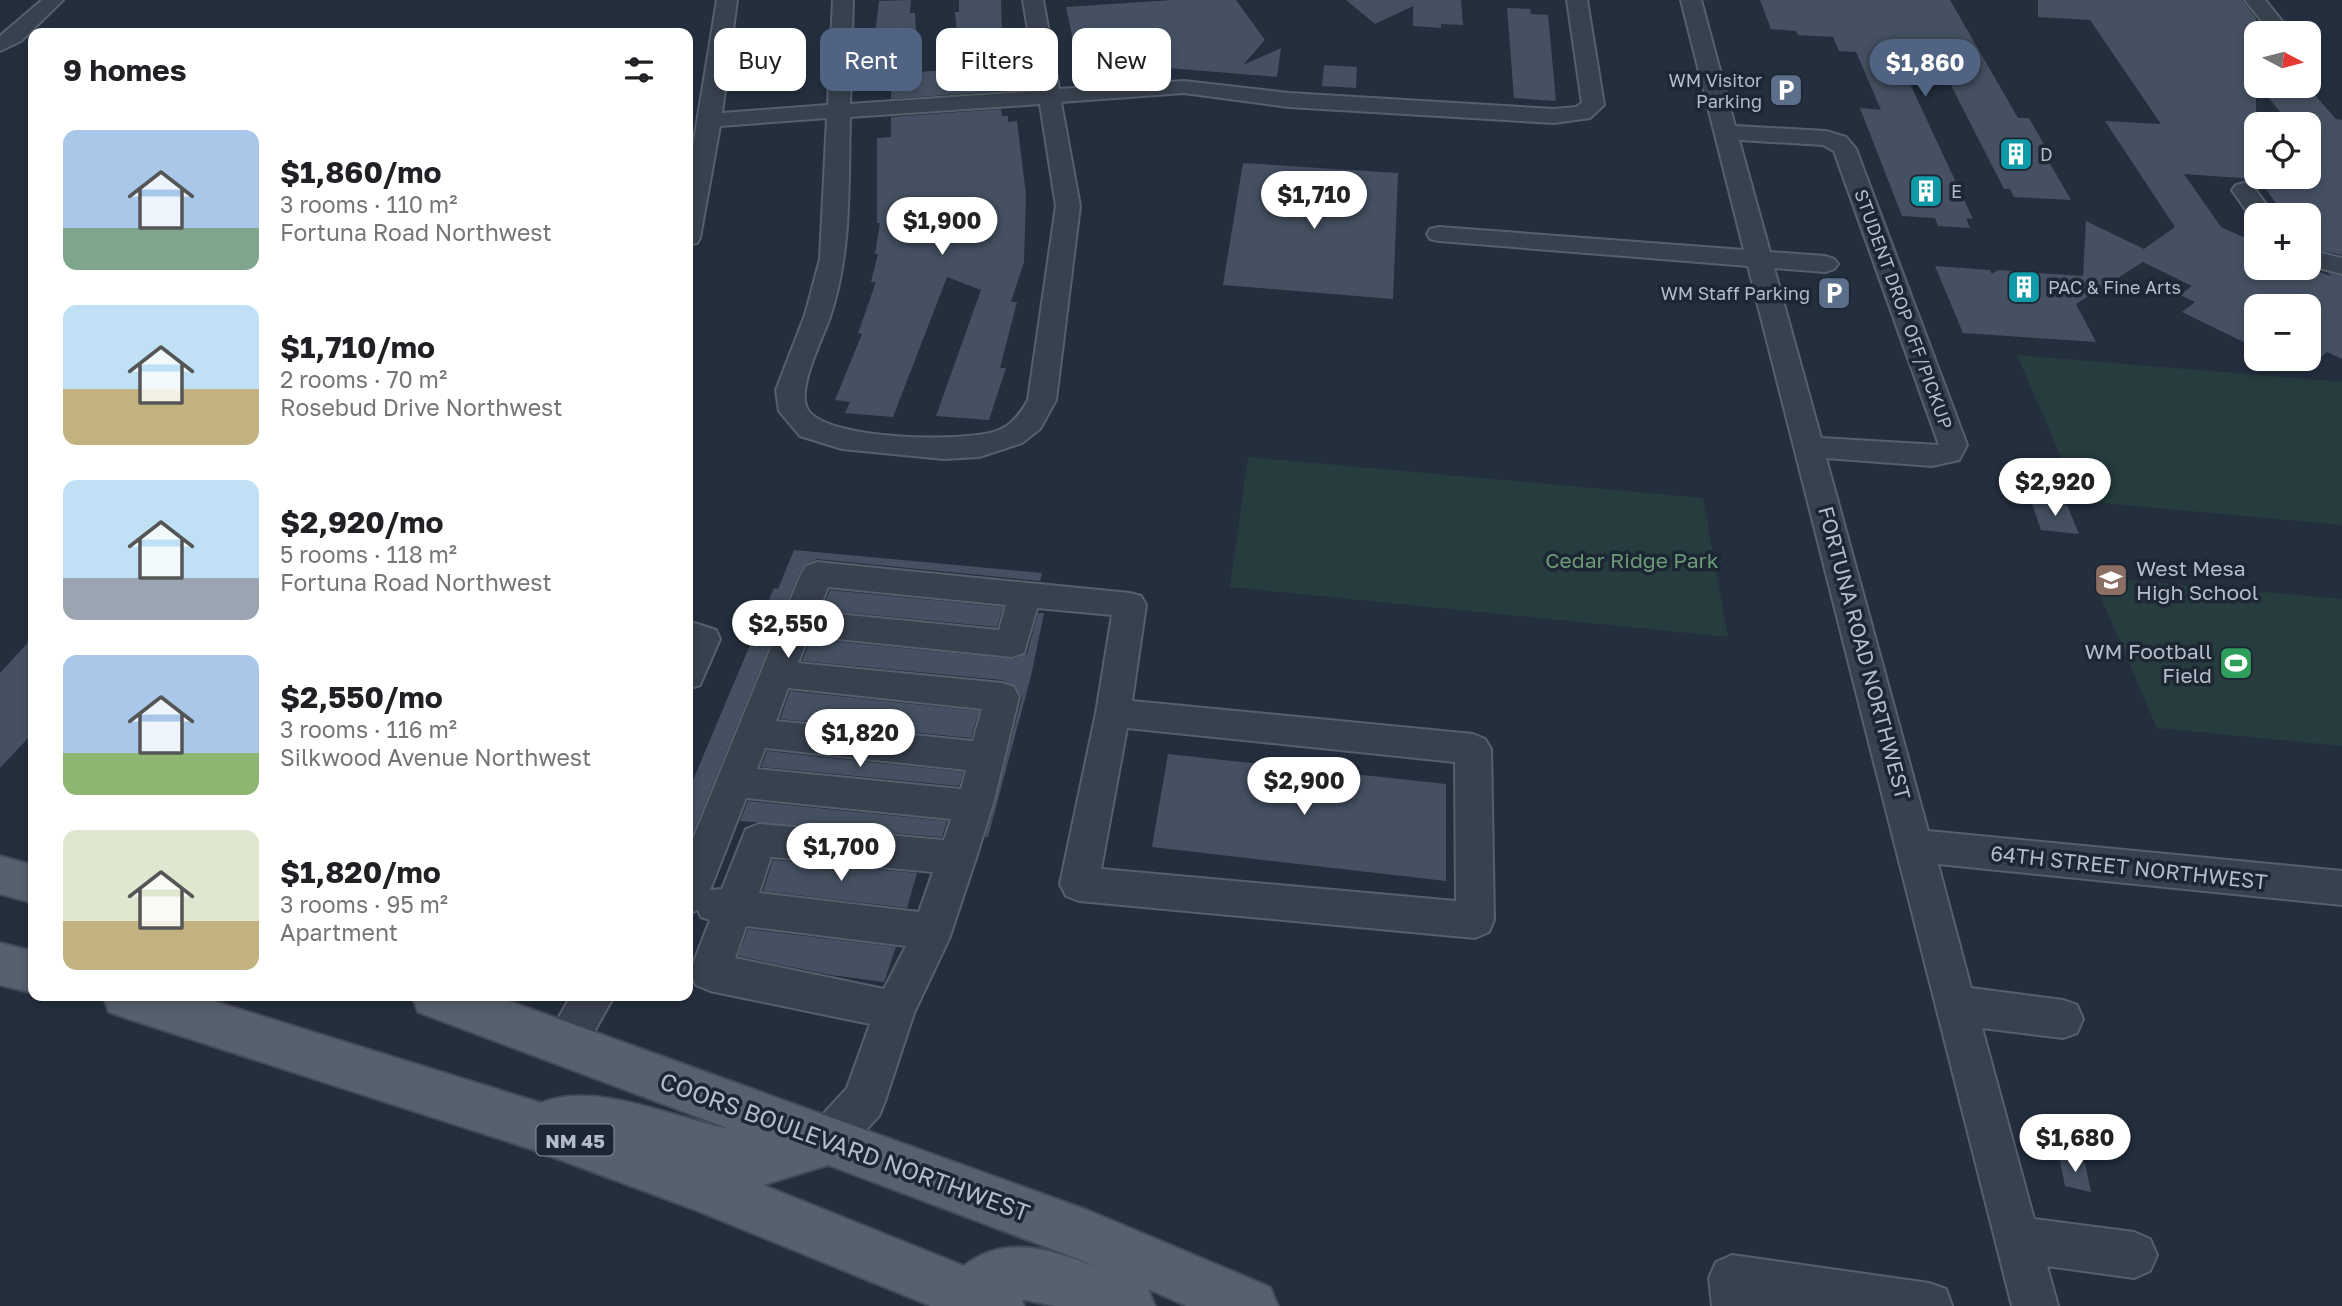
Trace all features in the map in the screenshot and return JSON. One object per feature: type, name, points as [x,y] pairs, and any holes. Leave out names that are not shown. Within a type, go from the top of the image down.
[{"type":"main road","points":[[0,876],[28,883]]},
{"type":"main road","points":[[0,964],[28,971]]},
{"type":"main road","name":"NM 45","points":[[151,1001],[534,1125],[693,1183],[979,1302]]},
{"type":"main road","name":"COORS BOULEVARD NORTHWEST","points":[[449,1001],[1087,1236],[1249,1306]]},
{"type":"main road","points":[[534,1125],[606,1121],[720,1152],[763,1160],[828,1140]]},
{"type":"main road","points":[[979,1302],[991,1278],[1013,1272],[1035,1273],[1128,1306]]},
{"type":"street","points":[[0,45],[14,37],[53,0]]},
{"type":"street","points":[[694,175],[727,0]]},
{"type":"street","points":[[843,0],[834,259],[818,315],[790,390],[793,411],[810,429],[842,439],[943,449],[979,447],[1012,436],[1030,422],[1042,400],[1068,206],[1033,0]]},
{"type":"street","points":[[704,128],[840,113],[1184,87],[1289,100],[1554,116],[1582,113],[1593,105],[1577,0]]},
{"type":"street","name":"FORTUNA ROAD NORTHWEST","points":[[1691,0],[2035,1306]]},
{"type":"street","points":[[2255,0],[2272,21]]},
{"type":"street","name":"STUDENT DROP OFF/PICKUP","points":[[1726,132],[1826,138],[1838,142],[1845,149],[1953,445],[1949,453],[1933,456],[1810,447]]},
{"type":"street","points":[[2244,190],[2253,203]]},
{"type":"street","points":[[1439,234],[1825,264]]},
{"type":"street","points":[[2321,260],[2342,266]]},
{"type":"street","points":[[693,887],[817,573],[1130,605],[1113,713],[1079,884],[1475,920],[1473,749],[1113,713]]},
{"type":"street","points":[[798,622],[1012,644],[1024,594]]},
{"type":"street","points":[[693,636],[704,639],[693,664]]},
{"type":"street","points":[[777,674],[1002,697],[973,806],[932,931],[895,1010],[864,1101],[828,1140]]},
{"type":"street","points":[[753,733],[986,757]]},
{"type":"street","points":[[734,782],[973,806]]},
{"type":"street","points":[[895,1010],[710,972],[759,840],[957,858]]},
{"type":"street","name":"64TH STREET NORTHWEST","points":[[1916,846],[2342,888]]},
{"type":"street","points":[[693,901],[932,931]]},
{"type":"street","points":[[565,1043],[591,1001]]},
{"type":"street","points":[[1958,1006],[2063,1019]]},
{"type":"street","points":[[2018,1239],[2134,1255]]},
{"type":"street","points":[[1735,1306],[1732,1278],[1929,1306]]},
{"type":"green space","points":[[2017,355],[2342,382],[2342,525],[2080,501]]},
{"type":"green space","name":"Cedar Ridge Park","points":[[1248,457],[1703,498],[1728,637],[1230,587]]},
{"type":"green space","name":"WM Football Field","points":[[2092,577],[2342,599],[2342,746],[2157,728]]},
{"type":"building","points":[[911,0],[910,13],[915,13],[916,28],[876,28],[879,1]]},
{"type":"building","points":[[959,0],[1001,0],[1002,28],[956,28],[955,12],[959,12]]},
{"type":"building","points":[[1173,0],[1236,0],[1265,40],[1243,65],[1281,48],[1277,77],[1171,68],[1171,28],[1072,28],[1072,36],[1066,7]]},
{"type":"building","points":[[1346,0],[1461,0],[1463,25],[1441,24],[1441,28],[1413,26],[1413,6],[1375,24]]},
{"type":"building","points":[[1760,0],[1950,0],[2018,118],[2029,118],[2046,148],[2041,148],[2071,200],[2014,197],[2010,189],[2004,189],[1937,58],[1905,73],[1973,219],[1966,218],[1970,228],[1938,226],[1935,218],[1902,216],[1860,108],[1881,110],[1856,52],[1839,51],[1833,37],[1798,35],[1796,31],[1771,29]]},
{"type":"building","points":[[2038,0],[2242,0],[2256,18],[2256,21],[2244,21],[2244,98],[2256,98],[2256,112],[2244,112],[2244,178],[2184,174],[2221,227],[2244,238],[2244,280],[2321,280],[2321,273],[2342,276],[2342,359],[2327,352],[2321,357],[2321,294],[2244,294],[2244,342],[2182,312],[2195,302],[2180,295],[2192,286],[2143,262],[2076,304],[2096,342],[1963,333],[1935,266],[1990,270],[1992,274],[1998,270],[2083,276],[2086,221],[2144,249],[2175,227],[2105,121],[2161,124],[2090,20],[2038,17]]},
{"type":"building","points":[[1507,8],[1530,9],[1531,14],[1548,15],[1556,101],[1514,98]]},
{"type":"building","points":[[1324,65],[1357,67],[1356,88],[1322,86]]},
{"type":"building","points":[[936,71],[936,91],[999,91],[891,99],[891,91],[922,91],[922,72]]},
{"type":"building","points":[[2269,98],[2318,98],[2336,119],[2342,120],[2342,255],[2321,251],[2321,203],[2276,203],[2266,189],[2321,189],[2321,112],[2280,112]]},
{"type":"building","points":[[1001,109],[1002,116],[1008,116],[1008,122],[1017,121],[1026,195],[1024,262],[1011,302],[1017,302],[1000,368],[1006,368],[989,420],[936,416],[981,290],[947,277],[893,417],[845,413],[850,402],[835,400],[862,334],[858,333],[876,282],[871,282],[878,254],[875,254],[880,223],[877,223],[877,138],[891,137],[891,117]]},
{"type":"building","points":[[1243,163],[1398,173],[1393,299],[1223,285]]},
{"type":"building","points":[[2031,501],[2067,505],[2079,534],[2041,530]]},
{"type":"building","points":[[794,550],[1042,573],[1040,581],[817,559],[805,564],[693,833],[693,780],[774,588],[778,589]]},
{"type":"building","points":[[830,590],[1003,607],[997,627],[822,610]]},
{"type":"building","points":[[1038,613],[1044,613],[1031,676],[988,837],[985,837],[1022,698],[1016,686],[1002,680],[802,661],[811,639],[1013,659],[1027,654]]},
{"type":"building","points":[[28,642],[28,738],[0,768],[0,673]]},
{"type":"building","points":[[790,691],[979,711],[971,738],[780,719]]},
{"type":"building","points":[[767,751],[963,772],[959,786],[761,767]]},
{"type":"building","points":[[1168,754],[1446,784],[1446,881],[1152,847]]},
{"type":"building","points":[[748,801],[947,821],[942,837],[740,821]]},
{"type":"building","points":[[773,860],[917,873],[907,908],[763,891]]},
{"type":"building","points":[[748,929],[896,947],[884,982],[831,975],[738,956]]},
{"type":"building","points":[[2059,1157],[2085,1163],[2091,1192],[2065,1186]]},
{"type":"place","name":"WM Visitor Parking","points":[[1786,90]]},
{"type":"place","name":"D","points":[[2016,154]]},
{"type":"place","name":"E","points":[[1926,191]]},
{"type":"place","name":"PAC & Fine Arts","points":[[2024,287]]},
{"type":"place","name":"WM Staff Parking","points":[[1834,293]]},
{"type":"place","name":"West Mesa High School","points":[[2111,580]]},
{"type":"place","name":"WM Football Field","points":[[2236,663]]}]
